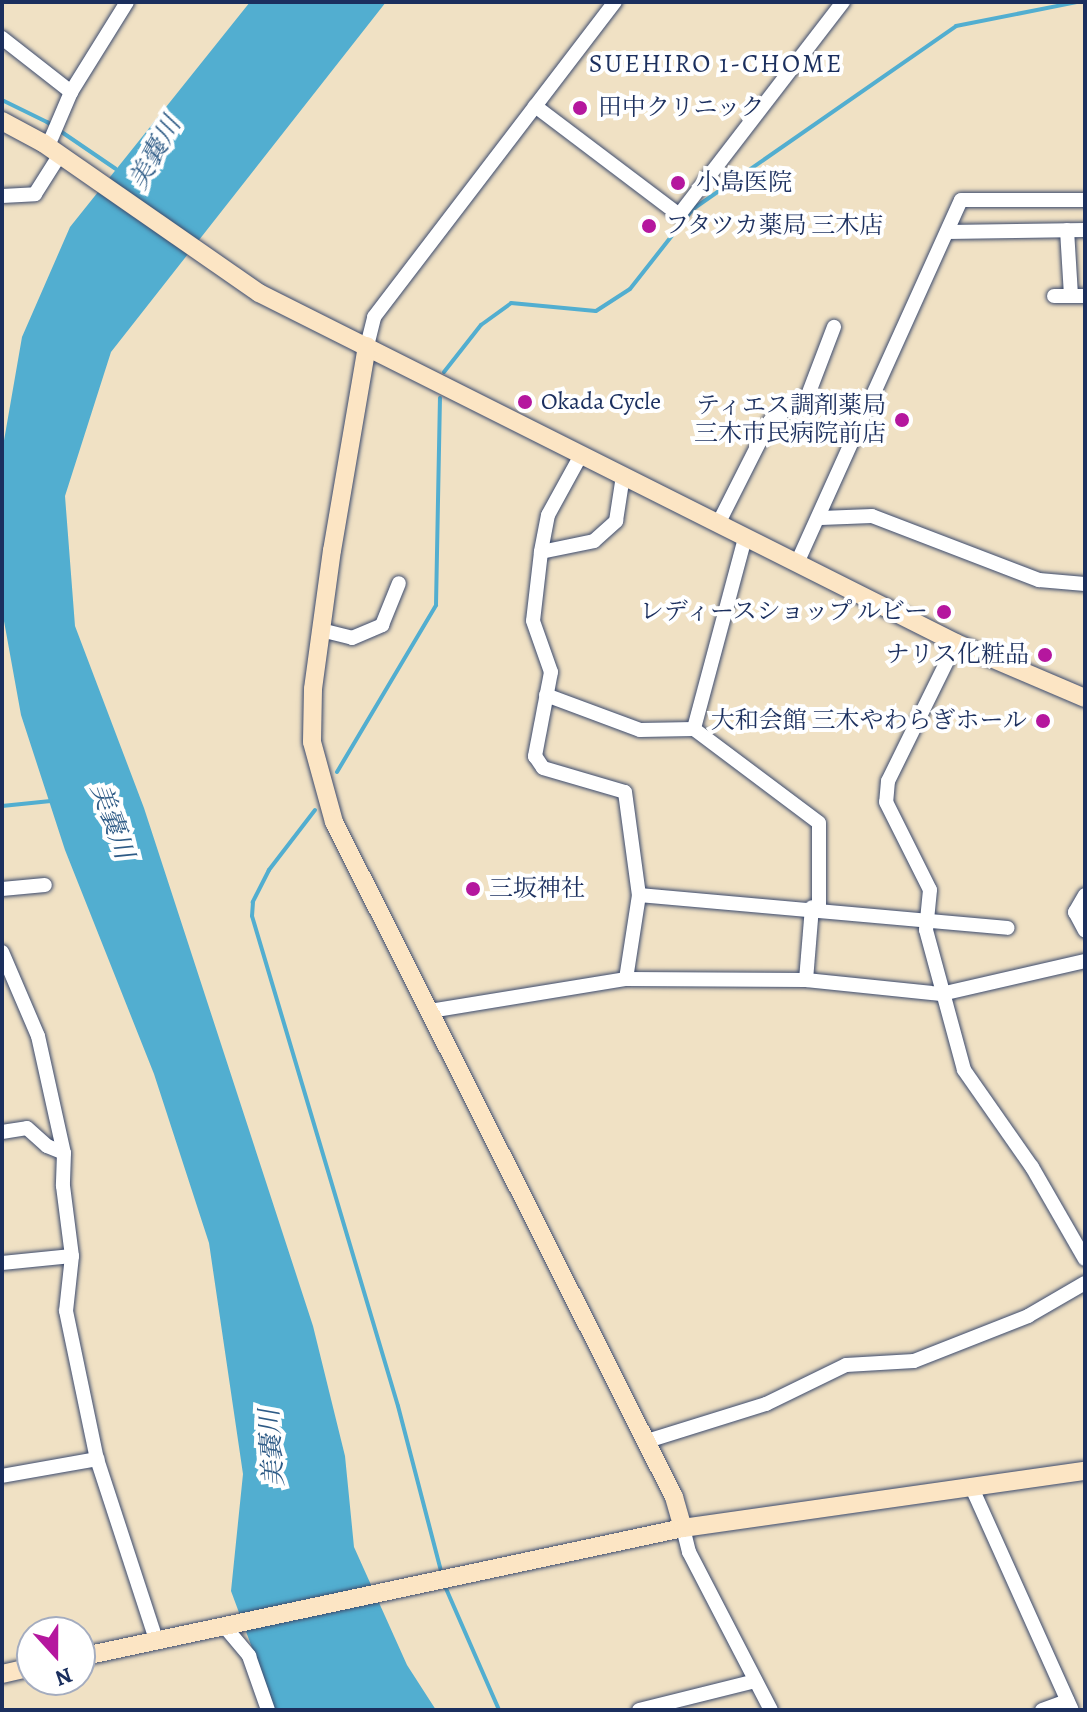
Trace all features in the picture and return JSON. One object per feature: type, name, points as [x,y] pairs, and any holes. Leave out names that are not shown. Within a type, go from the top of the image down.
[{"type":"street","points":[[2,196],[35,194],[71,92],[127,2]]},
{"type":"street","points":[[615,2],[374,317],[321,630],[312,742],[331,809],[674,1497],[689,1552],[771,1710]]},
{"type":"street","points":[[535,106],[679,215],[843,2]]},
{"type":"street","points":[[2,38],[71,92]]},
{"type":"street","points":[[2,121],[54,140],[76,169],[259,293],[956,643],[1085,698]]},
{"type":"street","points":[[797,563],[821,518],[961,200],[1085,200]]},
{"type":"street","points":[[1054,296],[1078,296],[1067,230]]},
{"type":"street","points":[[947,232],[1085,230]]},
{"type":"street","points":[[718,524],[770,421],[808,395],[834,327]]},
{"type":"street","points":[[581,455],[548,515],[541,552],[533,621],[551,672],[535,756],[543,768],[625,792],[639,895],[626,979]]},
{"type":"street","points":[[541,552],[594,541],[616,521],[623,476]]},
{"type":"street","points":[[821,518],[872,516],[1039,580],[1085,584]]},
{"type":"street","points":[[694,729],[745,538]]},
{"type":"street","points":[[321,630],[352,638],[382,625],[399,583]]},
{"type":"street","points":[[956,643],[888,781],[886,802],[930,890],[928,920],[941,994],[964,1070],[1032,1167],[1085,1259]]},
{"type":"street","points":[[546,695],[640,730],[694,729],[819,823],[816,908],[806,980]]},
{"type":"street","points":[[2,889],[45,885]]},
{"type":"street","points":[[639,895],[816,908],[1008,928]]},
{"type":"street","points":[[1085,895],[1075,912],[1085,931]]},
{"type":"street","points":[[2,952],[38,1036],[64,1153],[63,1186],[72,1256],[66,1311],[97,1459],[156,1640]]},
{"type":"street","points":[[430,1011],[626,979],[806,980],[941,994],[1085,961]]},
{"type":"street","points":[[2,1132],[27,1128],[47,1146],[64,1153]]},
{"type":"street","points":[[2,1263],[72,1256]]},
{"type":"street","points":[[644,1442],[766,1404],[821,1373],[846,1365],[914,1361],[1028,1316],[1085,1283]]},
{"type":"street","points":[[2,1476],[97,1459]]},
{"type":"street","points":[[96,1653],[683,1528],[1085,1471]]},
{"type":"street","points":[[972,1488],[1070,1706],[1042,1710]]},
{"type":"street","points":[[225,1627],[249,1656],[268,1710]]},
{"type":"street","points":[[639,1710],[755,1681]]},
{"type":"water","name":"美嚢川","points":[[250,2],[386,2],[111,352],[65,496],[75,626],[144,808],[313,1326],[345,1456],[354,1547],[407,1665],[436,1710],[275,1710],[231,1591],[243,1474],[209,1243],[154,1074],[65,850],[21,715],[2,610],[2,452],[22,337],[70,227]]},
{"type":"waterway","points":[[444,372],[481,325],[511,303],[596,311],[630,289],[693,209],[956,26],[1077,2]]},
{"type":"waterway","name":"美嚢川","points":[[2,100],[47,122],[116,169]]},
{"type":"waterway","points":[[337,772],[436,605],[440,398]]},
{"type":"waterway","points":[[2,806],[51,801]]},
{"type":"waterway","points":[[315,810],[269,870],[253,902],[252,916],[398,1406],[442,1575]]},
{"type":"waterway","points":[[444,1584],[499,1710]]},
{"type":"place","name":"田中クリニック","points":[[580,108]]},
{"type":"place","name":"小島医院","points":[[678,183]]},
{"type":"place","name":"フタツカ薬局 三木店","points":[[649,226]]},
{"type":"place","name":"Okada Cycle","points":[[525,402]]},
{"type":"place","name":"ティエス調剤薬局 三木市民病院前店","points":[[902,420]]},
{"type":"place","name":"レディースショップ ルビー","points":[[944,612]]},
{"type":"place","name":"ナリス化粧品","points":[[1045,655]]},
{"type":"place","name":"大和会館 三木やわらぎホール","points":[[1043,721]]},
{"type":"place","name":"三坂神社","points":[[473,889]]},
{"type":"district","name":"SUEHIRO 1-CHOME","points":[[716,64]]}]
